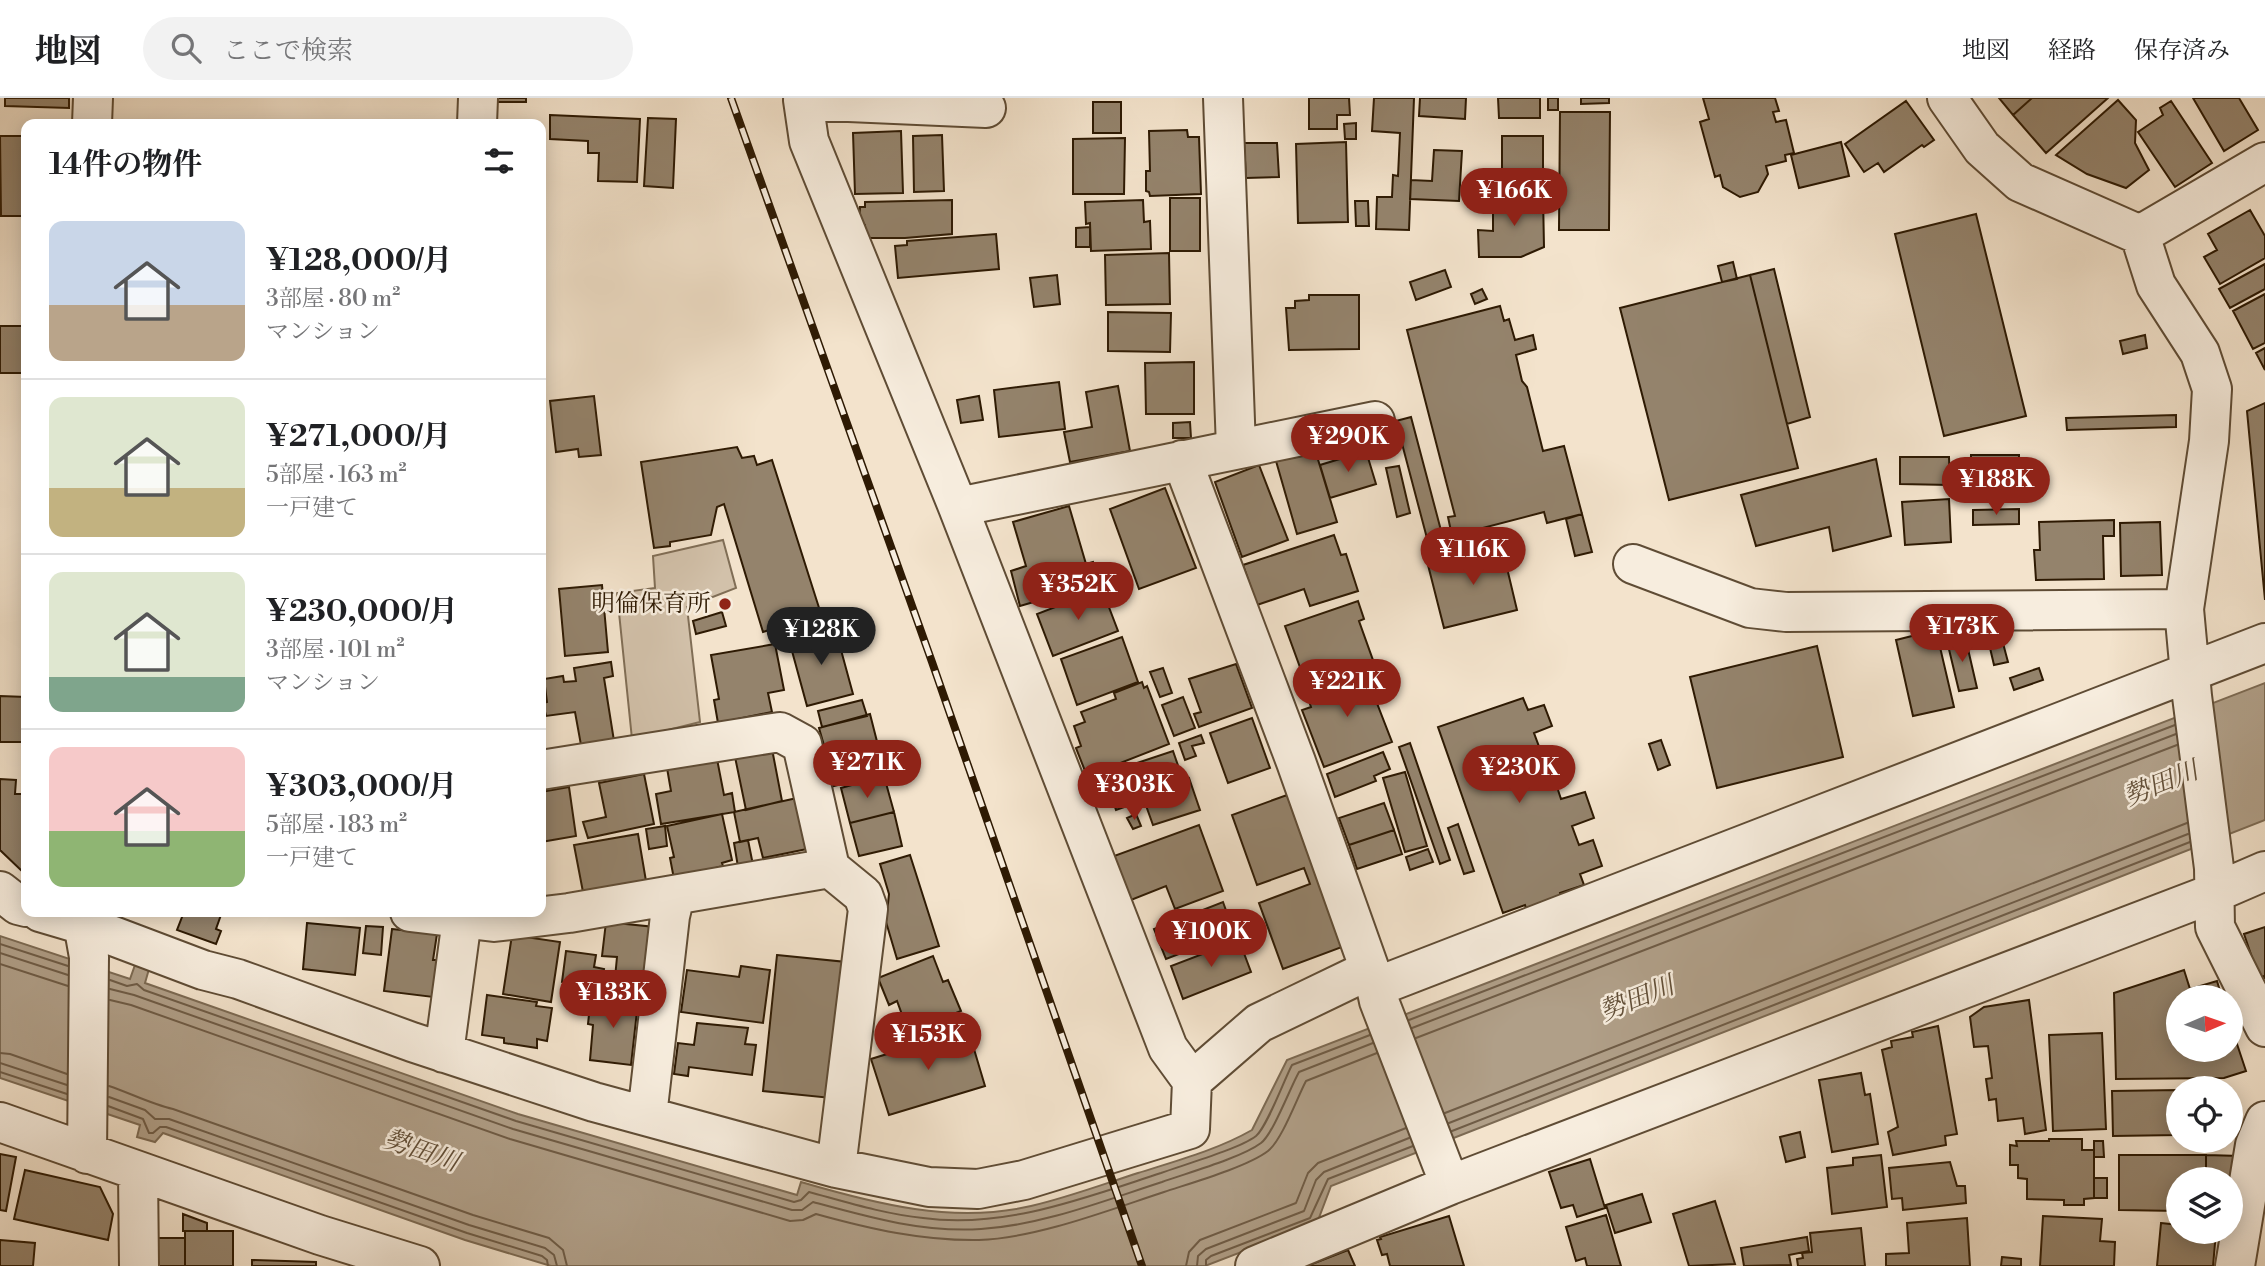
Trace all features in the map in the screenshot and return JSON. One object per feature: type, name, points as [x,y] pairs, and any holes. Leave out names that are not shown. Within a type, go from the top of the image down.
[{"type":"street","points":[[92,119],[93,98]]},
{"type":"street","points":[[477,119],[478,98]]},
{"type":"street","points":[[1223,98],[1236,448]]},
{"type":"street","points":[[1947,98],[1982,148],[2020,182],[2140,236],[2156,285],[2200,353],[2212,389],[2209,441],[2184,609],[2214,880],[2216,928],[2265,1027]]},
{"type":"street","points":[[52,917],[85,931],[238,979],[444,1053],[594,1102],[836,1168],[929,1187],[978,1189],[1024,1180],[1190,1129],[1192,1081],[1168,1048],[958,506],[809,141],[803,99],[986,108]]},
{"type":"street","points":[[2140,236],[2265,162]]},
{"type":"street","points":[[958,506],[1375,421]]},
{"type":"street","points":[[1182,460],[1296,762],[1447,1179]]},
{"type":"street","points":[[1633,564],[1750,608],[1786,612],[2184,609]]},
{"type":"street","points":[[1192,1081],[1259,1023],[1375,986],[2192,684],[2265,643]]},
{"type":"street","points":[[546,769],[780,732],[802,744],[830,868],[863,895],[868,909],[836,1168]]},
{"type":"street","points":[[546,915],[830,868]]},
{"type":"street","points":[[1255,1266],[1447,1179],[2214,880],[2265,871]]},
{"type":"street","points":[[0,891],[21,906]]},
{"type":"street","points":[[647,1116],[670,916],[675,895]]},
{"type":"street","points":[[447,917],[494,922],[532,917]]},
{"type":"street","points":[[444,1053],[462,919]]},
{"type":"street","points":[[85,931],[87,1140]]},
{"type":"street","points":[[2235,1266],[2255,1145],[2265,1121]]},
{"type":"street","points":[[0,1122],[87,1140],[138,1172],[320,1235],[420,1266]]},
{"type":"street","points":[[138,1172],[139,1266]]},
{"type":"shaded area","points":[[723,540],[736,588],[687,607],[700,722],[632,739],[617,593],[655,588],[653,556]]},
{"type":"water","name":"勢田川","points":[[2265,683],[2265,820],[1331,1186],[1317,1223],[1205,1266],[551,1266],[465,1240],[163,1133],[155,1142],[137,1137],[140,1125],[0,1078],[0,936],[130,979],[135,965],[149,969],[145,983],[518,1114],[797,1195],[801,1182],[858,1198],[915,1209],[973,1213],[1031,1206],[1196,1154],[1252,1130],[1287,1060]]},
{"type":"building","points":[[5,98],[69,98],[69,108],[5,106]]},
{"type":"building","points":[[497,98],[526,98],[526,102],[497,102]]},
{"type":"building","points":[[1309,98],[1349,98],[1350,115],[1337,115],[1337,129],[1309,129]]},
{"type":"building","points":[[1374,98],[1414,98],[1409,230],[1376,229],[1377,197],[1392,197],[1393,175],[1398,176],[1400,133],[1372,131]]},
{"type":"building","points":[[1420,98],[1466,98],[1465,119],[1419,116]]},
{"type":"building","points":[[1498,98],[1540,98],[1540,118],[1499,118]]},
{"type":"building","points":[[1548,98],[1558,98],[1558,110],[1548,110]]},
{"type":"building","points":[[1581,98],[1609,98],[1609,103],[1581,104]]},
{"type":"building","points":[[1703,98],[1775,98],[1779,111],[1773,112],[1776,122],[1786,120],[1794,153],[1785,155],[1786,161],[1766,166],[1768,174],[1758,192],[1740,197],[1723,187],[1720,175],[1715,177],[1700,122],[1709,119]]},
{"type":"building","points":[[1999,98],[2032,98],[2013,115]]},
{"type":"building","points":[[2032,98],[2108,98],[2046,153],[2013,115]]},
{"type":"building","points":[[2193,98],[2239,98],[2258,130],[2224,151]]},
{"type":"building","points":[[2118,100],[2136,120],[2135,143],[2149,170],[2126,188],[2087,174],[2056,155]]},
{"type":"building","points":[[1906,101],[1934,140],[1924,147],[1922,145],[1884,172],[1878,163],[1864,172],[1845,144]]},
{"type":"building","points":[[2171,101],[2212,163],[2175,187],[2138,132],[2163,115],[2160,108]]},
{"type":"building","points":[[1093,102],[1121,102],[1121,133],[1093,133]]},
{"type":"building","points":[[1560,112],[1610,112],[1609,230],[1559,230]]},
{"type":"building","points":[[550,115],[640,119],[637,182],[598,181],[599,153],[588,153],[588,141],[550,139]]},
{"type":"building","points":[[648,118],[676,119],[673,188],[644,186]]},
{"type":"building","points":[[1356,123],[1356,139],[1345,139],[1344,124]]},
{"type":"building","points":[[1187,130],[1188,137],[1199,137],[1201,194],[1150,196],[1146,191],[1146,171],[1150,171],[1149,131]]},
{"type":"building","points":[[901,131],[903,193],[855,194],[853,133]]},
{"type":"building","points":[[942,135],[944,191],[914,192],[913,136]]},
{"type":"building","points":[[0,136],[21,136],[21,216],[1,216]]},
{"type":"building","points":[[1502,136],[1543,136],[1543,186],[1502,186]]},
{"type":"building","points":[[1125,138],[1124,194],[1073,194],[1073,139]]},
{"type":"building","points":[[1346,142],[1348,222],[1298,223],[1296,144]]},
{"type":"building","points":[[1841,142],[1849,176],[1799,188],[1791,155]]},
{"type":"building","points":[[1244,143],[1277,143],[1279,177],[1246,178]]},
{"type":"building","points":[[1434,150],[1462,151],[1459,201],[1410,199],[1411,180],[1432,181]]},
{"type":"building","points":[[1543,196],[1544,247],[1521,257],[1479,257],[1478,230],[1493,231],[1493,197]]},
{"type":"building","points":[[1170,198],[1200,198],[1200,251],[1170,251]]},
{"type":"building","points":[[952,200],[952,234],[865,238],[865,225],[859,224],[860,207],[865,207],[865,202]]},
{"type":"building","points":[[1143,200],[1144,222],[1150,221],[1151,249],[1091,251],[1090,223],[1086,224],[1085,202]]},
{"type":"building","points":[[1355,201],[1368,201],[1369,226],[1356,226]]},
{"type":"building","points":[[2250,210],[2265,236],[2265,258],[2220,284],[2204,257],[2217,250],[2208,234]]},
{"type":"building","points":[[1976,214],[2026,416],[1944,436],[1895,234]]},
{"type":"building","points":[[1090,227],[1090,247],[1076,247],[1076,228]]},
{"type":"building","points":[[996,234],[999,269],[898,278],[895,246],[907,245],[907,241]]},
{"type":"building","points":[[1169,253],[1170,304],[1106,305],[1105,255]]},
{"type":"building","points":[[1733,262],[1737,279],[1722,282],[1718,266]]},
{"type":"building","points":[[2265,264],[2265,289],[2230,308],[2219,289]]},
{"type":"building","points":[[1774,269],[1810,417],[1787,424],[1750,275]]},
{"type":"building","points":[[1445,270],[1451,287],[1416,300],[1410,282]]},
{"type":"building","points":[[1057,275],[1060,304],[1034,307],[1030,278]]},
{"type":"building","points":[[1750,275],[1798,468],[1669,500],[1620,308]]},
{"type":"building","points":[[1482,289],[1487,299],[1475,304],[1471,294]]},
{"type":"building","points":[[2265,294],[2265,343],[2253,349],[2233,311]]},
{"type":"building","points":[[1309,295],[1359,295],[1359,349],[1289,350],[1286,308],[1295,308],[1295,301],[1309,300]]},
{"type":"building","points":[[1500,306],[1504,321],[1509,319],[1515,340],[1533,335],[1536,349],[1516,355],[1522,381],[1527,387],[1543,451],[1564,446],[1582,514],[1547,523],[1544,512],[1452,536],[1448,517],[1455,516],[1407,330]]},
{"type":"building","points":[[1108,312],[1171,313],[1170,352],[1108,351]]},
{"type":"building","points":[[0,326],[21,326],[21,373],[0,373]]},
{"type":"building","points":[[2145,335],[2147,348],[2123,354],[2120,341]]},
{"type":"building","points":[[2265,348],[2265,370],[2256,353]]},
{"type":"building","points":[[1194,362],[1194,414],[1146,414],[1145,363]]},
{"type":"building","points":[[1059,382],[1065,429],[999,437],[994,390]]},
{"type":"building","points":[[1118,386],[1130,451],[1070,462],[1064,432],[1092,427],[1086,392]]},
{"type":"building","points":[[594,396],[601,455],[579,457],[578,449],[556,452],[550,401]]},
{"type":"building","points":[[979,396],[983,420],[961,423],[957,400]]},
{"type":"building","points":[[2265,403],[2265,600],[2247,411]]},
{"type":"building","points":[[2176,415],[2176,427],[2067,430],[2066,418]]},
{"type":"building","points":[[1411,417],[1443,538],[1428,542],[1396,421]]},
{"type":"building","points":[[1190,422],[1191,438],[1173,438],[1173,423]]},
{"type":"building","points":[[737,447],[742,458],[754,456],[757,465],[772,460],[821,614],[763,632],[724,504],[717,507],[711,535],[670,542],[670,546],[654,548],[641,462]]},
{"type":"building","points":[[1366,451],[1376,484],[1330,498],[1320,465]]},
{"type":"building","points":[[1316,453],[1337,522],[1297,534],[1276,461]]},
{"type":"building","points":[[1971,455],[2019,455],[2018,497],[1970,496]]},
{"type":"building","points":[[1900,457],[1949,457],[1950,485],[1900,484]]},
{"type":"building","points":[[1876,459],[1891,536],[1833,551],[1829,527],[1756,546],[1741,495]]},
{"type":"building","points":[[1259,465],[1288,540],[1242,557],[1215,482]]},
{"type":"building","points":[[1399,466],[1410,513],[1397,517],[1386,468]]},
{"type":"building","points":[[1165,488],[1196,568],[1139,589],[1110,509]]},
{"type":"building","points":[[1949,499],[1951,542],[1905,545],[1902,502]]},
{"type":"building","points":[[1069,506],[1086,564],[1093,562],[1099,583],[1020,606],[1011,571],[1026,566],[1013,522]]},
{"type":"building","points":[[2019,509],[2019,524],[1973,525],[1973,510]]},
{"type":"building","points":[[1582,514],[1592,552],[1575,556],[1566,519]]},
{"type":"building","points":[[2114,520],[2114,536],[2103,536],[2104,579],[2036,580],[2034,550],[2040,550],[2039,522]]},
{"type":"building","points":[[2160,522],[2162,575],[2121,576],[2120,523]]},
{"type":"building","points":[[1334,535],[1341,555],[1346,554],[1358,591],[1310,606],[1304,589],[1257,605],[1243,565]]},
{"type":"building","points":[[1502,547],[1517,610],[1444,628],[1428,565]]},
{"type":"building","points":[[602,585],[608,652],[565,656],[559,589]]},
{"type":"building","points":[[1102,589],[1118,631],[1053,656],[1037,614]]},
{"type":"building","points":[[1358,601],[1364,619],[1359,621],[1374,663],[1317,683],[1315,677],[1305,681],[1285,626]]},
{"type":"building","points":[[722,612],[726,626],[696,634],[693,621]]},
{"type":"building","points":[[835,628],[853,694],[807,706],[789,640]]},
{"type":"building","points":[[1936,630],[1954,707],[1913,716],[1896,640]]},
{"type":"building","points":[[2000,632],[2008,662],[1994,665],[1987,635]]},
{"type":"building","points":[[1965,636],[1977,688],[1959,691],[1947,641]]},
{"type":"building","points":[[1122,637],[1138,682],[1077,705],[1061,659]]},
{"type":"building","points":[[775,644],[784,690],[768,693],[772,712],[718,723],[714,700],[719,699],[711,655]]},
{"type":"building","points":[[1817,646],[1843,757],[1717,788],[1690,677]]},
{"type":"building","points":[[611,662],[613,676],[604,678],[614,741],[581,745],[575,712],[546,716],[546,679],[563,676],[564,682],[576,681],[574,668]]},
{"type":"building","points":[[1236,664],[1252,708],[1199,727],[1194,714],[1201,712],[1189,679]]},
{"type":"building","points":[[1163,668],[1172,693],[1160,697],[1150,672]]},
{"type":"building","points":[[2039,668],[2043,680],[2014,690],[2010,678]]},
{"type":"building","points":[[1374,670],[1382,691],[1373,693],[1392,742],[1324,767],[1302,710],[1311,707],[1307,695]]},
{"type":"building","points":[[1142,682],[1144,688],[1147,686],[1169,744],[1087,776],[1076,748],[1081,746],[1074,726],[1085,722],[1081,712],[1116,699],[1114,693]]},
{"type":"building","points":[[0,696],[21,697],[21,742],[0,742]]},
{"type":"building","points":[[1183,697],[1195,728],[1174,736],[1162,705]]},
{"type":"building","points":[[1523,698],[1528,710],[1544,705],[1552,726],[1534,733],[1544,760],[1565,752],[1571,769],[1553,775],[1561,799],[1585,792],[1594,818],[1572,826],[1579,845],[1593,840],[1602,866],[1580,874],[1584,885],[1560,893],[1561,899],[1527,911],[1525,905],[1503,913],[1438,727]]},
{"type":"building","points":[[862,700],[867,716],[822,727],[818,711]]},
{"type":"building","points":[[870,714],[885,773],[830,787],[820,750],[825,749],[819,728]]},
{"type":"building","points":[[1252,718],[1270,768],[1228,783],[1210,733]]},
{"type":"building","points":[[1201,735],[1204,743],[1192,746],[1196,756],[1185,760],[1179,743]]},
{"type":"building","points":[[1661,740],[1670,765],[1658,770],[1649,744]]},
{"type":"building","points":[[1410,743],[1450,860],[1440,864],[1399,747]]},
{"type":"building","points":[[772,749],[782,801],[746,810],[735,757]]},
{"type":"building","points":[[1173,751],[1183,780],[1189,778],[1200,810],[1153,825],[1144,800],[1116,810],[1104,774]]},
{"type":"building","points":[[1383,752],[1390,769],[1374,776],[1376,781],[1335,797],[1327,774]]},
{"type":"building","points":[[717,759],[724,795],[732,793],[735,812],[661,824],[656,794],[671,791],[667,768]]},
{"type":"building","points":[[1405,772],[1427,846],[1405,852],[1383,778]]},
{"type":"building","points":[[644,774],[654,824],[588,838],[583,822],[606,817],[599,783]]},
{"type":"building","points":[[884,776],[894,812],[850,823],[841,788]]},
{"type":"building","points":[[0,779],[16,780],[15,794],[21,794],[21,870],[0,850]]},
{"type":"building","points":[[569,787],[576,836],[546,841],[546,791]]},
{"type":"building","points":[[1287,795],[1342,947],[1283,969],[1259,903],[1310,884],[1304,868],[1257,885],[1232,815]]},
{"type":"building","points":[[797,798],[807,849],[763,858],[758,838],[740,842],[734,812]]},
{"type":"building","points":[[1384,803],[1394,830],[1349,845],[1339,818]]},
{"type":"building","points":[[894,812],[902,846],[859,856],[850,823]]},
{"type":"building","points":[[722,814],[732,860],[722,863],[723,866],[674,879],[670,858],[674,857],[667,826]]},
{"type":"building","points":[[1136,814],[1141,826],[1133,829],[1127,818]]},
{"type":"building","points":[[1458,824],[1474,871],[1464,874],[1448,828]]},
{"type":"building","points":[[1199,825],[1223,891],[1175,909],[1166,886],[1131,900],[1114,856]]},
{"type":"building","points":[[665,826],[667,846],[649,849],[646,829]]},
{"type":"building","points":[[1394,830],[1402,854],[1357,869],[1349,845]]},
{"type":"building","points":[[638,834],[646,881],[583,892],[574,845]]},
{"type":"building","points":[[748,840],[753,865],[738,867],[734,843]]},
{"type":"building","points":[[1428,849],[1433,862],[1410,870],[1406,857]]},
{"type":"building","points":[[910,855],[939,946],[897,959],[886,922],[889,894],[880,864]]},
{"type":"building","points":[[1223,902],[1234,933],[1166,959],[1154,929]]},
{"type":"building","points":[[182,917],[220,917],[216,929],[221,931],[216,944],[177,930]]},
{"type":"building","points":[[606,922],[655,927],[650,982],[615,978],[617,957],[602,956]]},
{"type":"building","points":[[307,923],[360,928],[355,975],[303,969]]},
{"type":"building","points":[[366,926],[383,927],[381,955],[363,953]]},
{"type":"building","points":[[2265,927],[2265,979],[2264,976],[2259,978],[2244,934]]},
{"type":"building","points":[[392,929],[437,934],[433,960],[438,960],[433,997],[384,991]]},
{"type":"building","points":[[512,935],[560,942],[551,1002],[503,994]]},
{"type":"building","points":[[1239,940],[1251,972],[1183,999],[1171,966]]},
{"type":"building","points":[[566,951],[596,955],[594,967],[604,969],[601,987],[562,982]]},
{"type":"building","points":[[777,955],[846,962],[831,1098],[763,1091]]},
{"type":"building","points":[[933,956],[943,982],[948,980],[961,1011],[900,1035],[895,1023],[904,1020],[897,1001],[889,1005],[878,978]]},
{"type":"building","points":[[741,966],[770,970],[763,1023],[681,1012],[687,970],[739,977]]},
{"type":"building","points":[[2184,970],[2189,985],[2166,985],[2166,1062],[2243,1062],[2246,1071],[2230,1076],[2116,1079],[2114,993]]},
{"type":"building","points":[[487,995],[537,1002],[536,1006],[552,1008],[547,1041],[537,1039],[537,1048],[504,1043],[504,1038],[482,1035]]},
{"type":"building","points":[[591,996],[638,1002],[631,1065],[590,1060],[593,1025],[588,1024]]},
{"type":"building","points":[[2029,1000],[2046,1130],[2025,1134],[2023,1118],[1998,1121],[1996,1099],[1989,1100],[1986,1079],[1992,1078],[1988,1046],[1974,1047],[1970,1017],[1984,1007]]},
{"type":"building","points":[[697,1023],[748,1028],[745,1044],[756,1045],[752,1075],[689,1067],[688,1076],[674,1074],[678,1043],[694,1045]]},
{"type":"building","points":[[1938,1026],[1957,1134],[1945,1136],[1946,1145],[1893,1155],[1888,1132],[1898,1127],[1882,1050],[1892,1047],[1891,1041],[1913,1037],[1912,1032]]},
{"type":"building","points":[[968,1029],[985,1086],[889,1115],[871,1059]]},
{"type":"building","points":[[2102,1033],[2106,1129],[2053,1131],[2049,1035]]},
{"type":"building","points":[[1861,1073],[1865,1095],[1870,1094],[1878,1144],[1832,1152],[1819,1080]]},
{"type":"building","points":[[2166,1090],[2166,1135],[2113,1136],[2112,1091]]},
{"type":"building","points":[[1800,1132],[1805,1157],[1786,1162],[1780,1137]]},
{"type":"building","points":[[2082,1139],[2082,1150],[2094,1150],[2094,1198],[2084,1199],[2084,1205],[2064,1205],[2064,1200],[2027,1199],[2027,1179],[2018,1178],[2018,1165],[2010,1165],[2010,1145],[2017,1146],[2016,1141]]},
{"type":"building","points":[[2094,1141],[2103,1141],[2104,1157],[2094,1157]]},
{"type":"building","points":[[0,1154],[16,1157],[6,1211],[0,1210]]},
{"type":"building","points":[[1881,1155],[1887,1207],[1832,1214],[1827,1168],[1853,1165],[1853,1158]]},
{"type":"building","points":[[2119,1155],[2206,1155],[2206,1167],[2166,1167],[2166,1211],[2119,1210]]},
{"type":"building","points":[[2206,1155],[2240,1156],[2236,1167],[2206,1167]]},
{"type":"building","points":[[1590,1159],[1605,1208],[1577,1217],[1573,1205],[1561,1208],[1549,1172]]},
{"type":"building","points":[[1950,1162],[1957,1186],[1965,1186],[1966,1203],[1903,1210],[1902,1198],[1892,1199],[1889,1168]]},
{"type":"building","points":[[25,1170],[100,1187],[113,1214],[108,1240],[14,1219]]},
{"type":"building","points":[[2094,1178],[2107,1178],[2107,1198],[2094,1198]]},
{"type":"building","points":[[1642,1194],[1651,1222],[1615,1233],[1606,1205]]},
{"type":"building","points":[[1715,1201],[1735,1264],[1689,1266],[1673,1214]]},
{"type":"building","points":[[183,1214],[207,1223],[207,1231],[183,1231]]},
{"type":"building","points":[[1606,1215],[1621,1266],[1587,1266],[1585,1258],[1576,1261],[1566,1227]]},
{"type":"building","points":[[1449,1216],[1464,1266],[1390,1266],[1387,1254],[1382,1255],[1377,1240],[1381,1239],[1380,1237]]},
{"type":"building","points":[[2043,1216],[2102,1219],[2100,1241],[2115,1242],[2114,1266],[2040,1266]]},
{"type":"building","points":[[1967,1218],[1970,1266],[1886,1266],[1886,1254],[1909,1253],[1907,1223]]},
{"type":"building","points":[[2161,1223],[2166,1224],[2166,1244],[2215,1244],[2213,1266],[2157,1266]]},
{"type":"building","points":[[1861,1228],[1865,1266],[1798,1266],[1797,1259],[1803,1258],[1802,1253],[1812,1252],[1810,1233]]},
{"type":"building","points":[[185,1231],[233,1231],[233,1266],[185,1266]]},
{"type":"building","points":[[1807,1237],[1809,1251],[1789,1255],[1791,1265],[1744,1266],[1741,1248]]},
{"type":"building","points":[[158,1238],[185,1238],[185,1266],[158,1266]]},
{"type":"building","points":[[0,1240],[35,1243],[33,1266],[0,1266]]},
{"type":"building","points":[[1348,1250],[1355,1266],[1307,1266]]},
{"type":"building","points":[[2002,1257],[2021,1259],[2021,1266],[2001,1266]]},
{"type":"building","points":[[252,1260],[316,1262],[316,1266],[252,1266]]},
{"type":"railway","points":[[731,98],[932,662],[1142,1266]]},
{"type":"place","name":"明倫保育所","points":[[725,604]]}]
